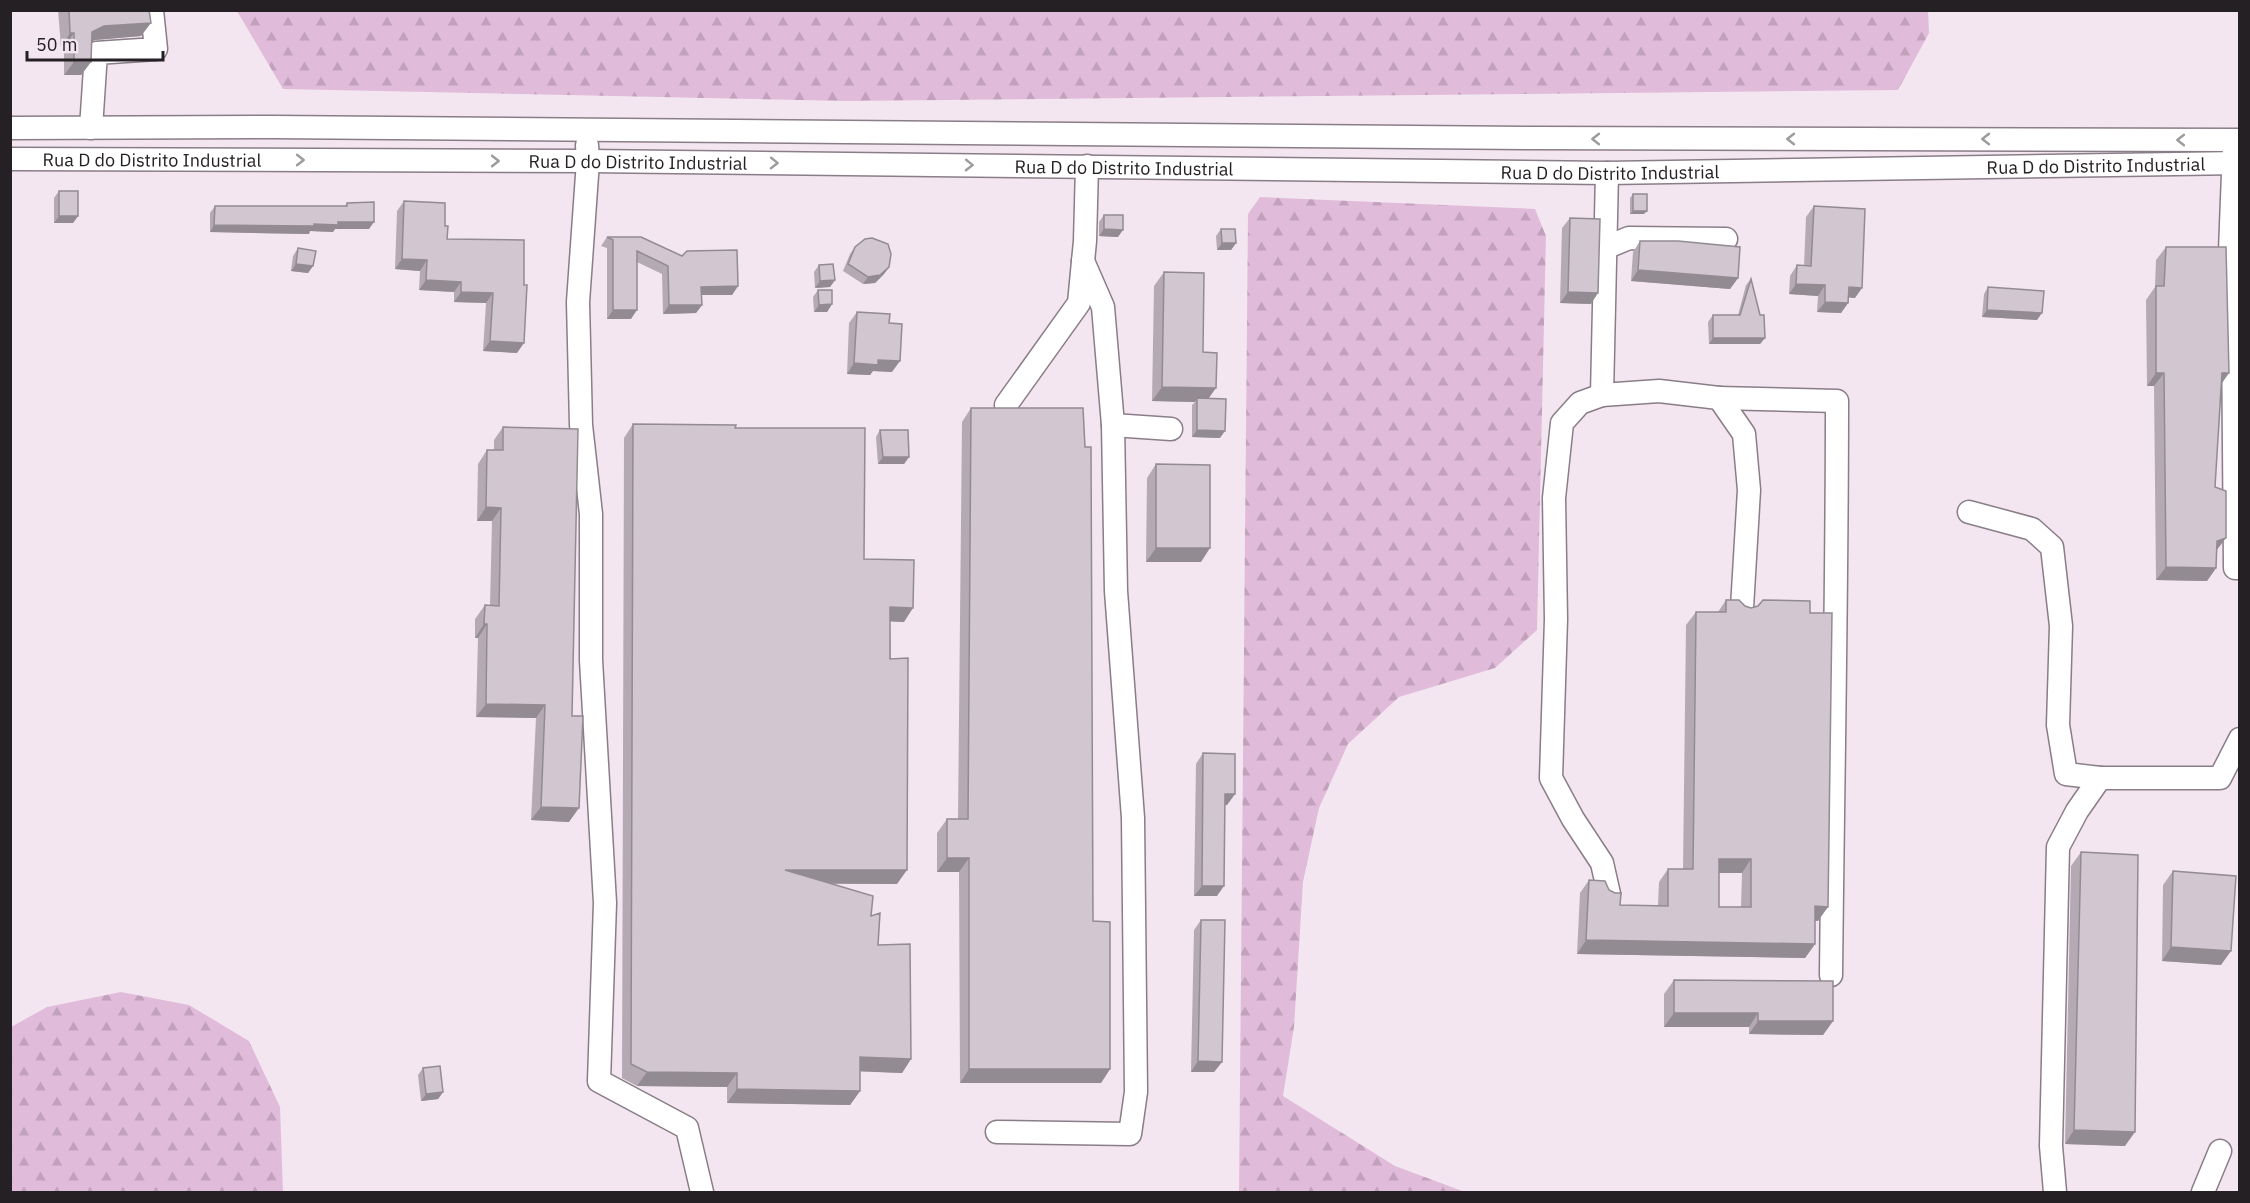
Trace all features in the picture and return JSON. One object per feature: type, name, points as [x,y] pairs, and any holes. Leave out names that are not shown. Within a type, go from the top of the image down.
[{"type":"street","points":[[91,128],[96,53],[156,49],[152,10]]},
{"type":"street","name":"Rua D do Distrito Industrial","points":[[10,128],[163,126],[1510,138],[2237,140]]},
{"type":"street","points":[[586,129],[588,160],[578,302],[581,426],[591,514],[591,660],[605,903],[599,1081],[687,1128],[702,1192]]},
{"type":"street","points":[[2237,140],[2233,322],[2235,568],[2240,568]]},
{"type":"street","name":"Rua D do Distrito Industrial","points":[[10,159],[588,160],[1607,172],[2237,162]]},
{"type":"street","points":[[1006,405],[1078,303],[1083,261],[1087,166]]},
{"type":"street","points":[[1602,395],[1607,172]]},
{"type":"street","points":[[1605,248],[1629,238],[1726,239]]},
{"type":"street","points":[[997,1132],[1130,1134],[1136,1092],[1133,818],[1116,591],[1113,424],[1103,307],[1083,261]]},
{"type":"street","points":[[1609,894],[1602,863],[1573,819],[1551,778],[1556,619],[1554,498],[1562,423],[1580,403],[1602,395],[1659,391],[1719,398],[1837,401],[1838,600],[1833,748],[1832,975]]},
{"type":"street","points":[[1719,398],[1744,434],[1749,490],[1742,608]]},
{"type":"street","points":[[1113,424],[1171,429]]},
{"type":"street","points":[[1969,512],[2032,530],[2052,547],[2061,626],[2058,725],[2066,774],[2100,778],[2220,778],[2240,739]]},
{"type":"street","points":[[2055,1192],[2051,1146],[2058,847],[2100,778]]},
{"type":"street","points":[[2203,1192],[2220,1151]]},
{"type":"green space","points":[[1928,10],[1929,33],[1898,90],[847,101],[283,89],[237,11]]},
{"type":"green space","points":[[1260,197],[1535,209],[1546,236],[1537,630],[1495,668],[1399,697],[1348,744],[1319,808],[1303,882],[1294,1027],[1283,1096],[1395,1166],[1465,1192],[1239,1192],[1248,214]]},
{"type":"green space","points":[[121,992],[189,1005],[249,1041],[280,1107],[283,1192],[11,1192],[11,1027],[47,1007]]},
{"type":"building","points":[[69,10],[149,10],[151,23],[104,26],[92,32],[91,62],[74,62],[74,33],[70,33]]},
{"type":"building","points":[[59,191],[78,191],[78,216],[59,216]]},
{"type":"building","points":[[1633,194],[1647,194],[1647,211],[1633,211]]},
{"type":"building","points":[[404,201],[445,203],[447,239],[524,240],[524,285],[527,285],[524,343],[490,341],[493,293],[461,292],[461,282],[426,280],[427,260],[402,259]]},
{"type":"building","points":[[374,202],[374,222],[338,222],[338,225],[314,224],[314,226],[214,225],[215,206],[347,206],[347,203]]},
{"type":"building","points":[[1814,206],[1865,209],[1862,288],[1849,287],[1848,303],[1825,302],[1825,285],[1796,284],[1797,265],[1811,266]]},
{"type":"building","points":[[1104,215],[1123,215],[1123,230],[1104,229]]},
{"type":"building","points":[[1570,218],[1600,219],[1598,293],[1568,292]]},
{"type":"building","points":[[1221,229],[1235,229],[1236,243],[1222,243]]},
{"type":"building","points":[[607,237],[641,237],[682,256],[687,251],[737,250],[738,286],[701,287],[702,305],[669,305],[668,266],[637,251],[637,310],[613,310],[613,240]]},
{"type":"building","points":[[872,238],[888,244],[891,254],[889,267],[880,275],[868,277],[848,264],[855,247],[865,239]]},
{"type":"building","points":[[1640,241],[1678,241],[1740,247],[1738,278],[1638,270]]},
{"type":"building","points":[[2166,247],[2226,247],[2229,373],[2222,373],[2215,487],[2226,491],[2226,538],[2217,541],[2216,568],[2166,567],[2164,373],[2156,373],[2156,286],[2164,286]]},
{"type":"building","points":[[298,248],[316,251],[313,266],[296,264]]},
{"type":"building","points":[[833,264],[835,280],[820,281],[819,265]]},
{"type":"building","points":[[1164,272],[1204,273],[1203,352],[1217,353],[1216,388],[1162,387]]},
{"type":"building","points":[[1751,279],[1760,315],[1764,315],[1765,338],[1713,338],[1713,315],[1740,315]]},
{"type":"building","points":[[1988,287],[2044,291],[2042,313],[1987,310]]},
{"type":"building","points":[[818,290],[832,290],[832,304],[819,305]]},
{"type":"building","points":[[857,312],[890,314],[889,323],[902,324],[900,361],[878,360],[878,365],[854,363]]},
{"type":"building","points":[[1197,398],[1226,399],[1225,431],[1197,430]]},
{"type":"building","points":[[971,408],[1083,408],[1085,447],[1091,447],[1093,921],[1110,922],[1110,1069],[969,1069],[969,858],[947,858],[947,819],[968,819]]},
{"type":"building","points":[[633,424],[736,425],[735,428],[865,428],[864,559],[914,560],[913,608],[890,607],[890,659],[908,658],[907,870],[785,870],[873,896],[871,916],[880,913],[878,945],[910,944],[911,1059],[860,1057],[860,1091],[737,1089],[737,1073],[647,1072],[631,1064]]},
{"type":"building","points":[[503,427],[578,429],[572,716],[583,716],[579,808],[541,807],[545,705],[486,704],[487,624],[484,624],[485,605],[499,606],[501,508],[486,507],[487,450],[503,450]]},
{"type":"building","points":[[880,430],[908,430],[909,457],[883,457]]},
{"type":"building","points":[[1156,464],[1210,465],[1210,548],[1156,548]]},
{"type":"building","points":[[1726,600],[1739,600],[1751,608],[1758,606],[1763,600],[1810,601],[1810,613],[1832,613],[1828,907],[1815,906],[1815,944],[1586,940],[1589,880],[1605,881],[1609,890],[1621,893],[1620,905],[1668,906],[1668,869],[1693,869],[1696,612],[1726,612]],"holes":[[[1719,859],[1751,859],[1751,907],[1719,907]]]},
{"type":"building","points":[[1203,753],[1235,754],[1235,794],[1225,794],[1224,886],[1202,886]]},
{"type":"building","points":[[2081,852],[2138,855],[2135,1132],[2074,1130]]},
{"type":"building","points":[[2173,871],[2236,876],[2231,951],[2171,947]]},
{"type":"building","points":[[1201,920],[1225,920],[1222,1062],[1198,1061]]},
{"type":"building","points":[[1674,980],[1833,981],[1833,1021],[1758,1021],[1758,1013],[1674,1013]]},
{"type":"building","points":[[440,1066],[443,1092],[426,1094],[423,1068]]}]
